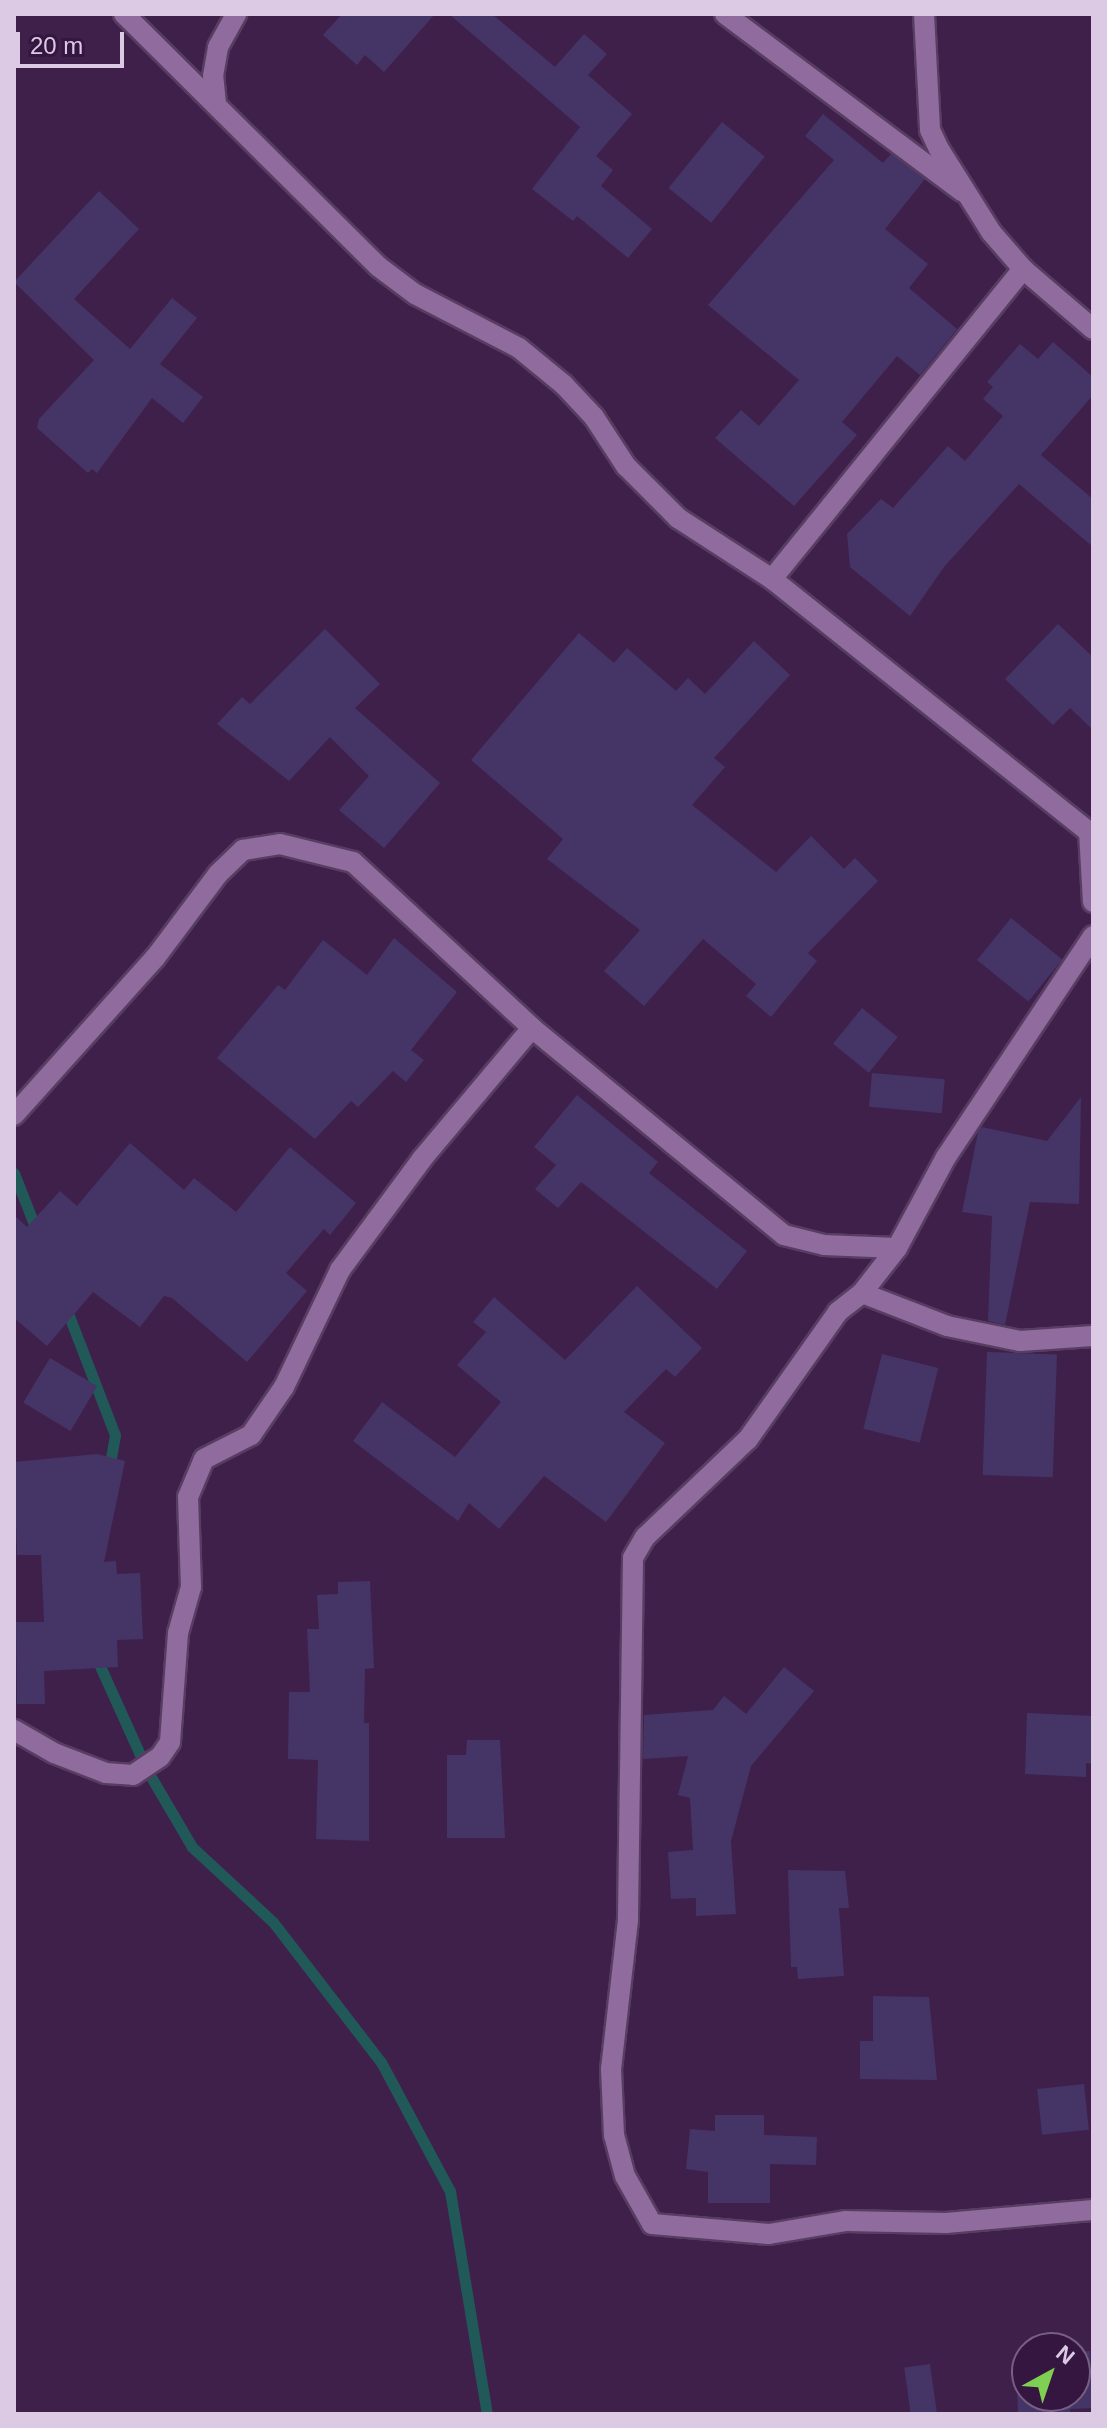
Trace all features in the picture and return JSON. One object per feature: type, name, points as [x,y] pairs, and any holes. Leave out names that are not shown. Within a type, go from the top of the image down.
[{"type":"street","points":[[124,14],[379,267],[415,294],[519,348],[594,417],[651,493],[678,518],[772,579],[1091,833],[1093,902]]},
{"type":"street","points":[[216,103],[213,76],[218,47],[236,14]]},
{"type":"street","points":[[725,14],[974,200]]},
{"type":"street","points":[[924,14],[930,130],[991,232],[1023,269],[1093,329]]},
{"type":"street","points":[[772,579],[1023,269]]},
{"type":"street","points":[[14,1115],[155,958],[218,874],[243,850],[264,845],[353,862],[532,1028],[784,1235],[824,1245],[897,1248]]},
{"type":"street","points":[[1093,936],[946,1157],[897,1248],[862,1293],[838,1312],[748,1439],[645,1537],[633,1558],[628,1920],[611,2069],[614,2135],[625,2176],[652,2224],[691,2230],[769,2234],[845,2221],[946,2223],[1093,2210]]},
{"type":"street","points":[[14,1730],[54,1753],[106,1773],[133,1775],[160,1757],[170,1742],[178,1633],[191,1587],[188,1497],[204,1459],[251,1435],[284,1387],[340,1270],[422,1159],[532,1028]]},
{"type":"street","points":[[862,1293],[947,1326],[1020,1341],[1093,1336]]},
{"type":"building","points":[[342,14],[435,14],[384,72],[365,55],[357,65],[323,35]]},
{"type":"building","points":[[449,14],[492,14],[555,67],[584,34],[607,54],[588,75],[632,114],[596,156],[613,170],[601,186],[652,229],[628,258],[577,216],[573,221],[532,189],[580,127]]},
{"type":"building","points":[[823,114],[883,163],[891,154],[925,179],[885,229],[928,264],[909,288],[957,329],[920,375],[897,356],[842,422],[857,435],[794,506],[715,438],[741,410],[759,426],[799,380],[708,305],[834,160],[805,136]]},
{"type":"building","points":[[722,122],[765,157],[711,223],[669,188]]},
{"type":"building","points":[[99,191],[139,229],[74,299],[130,349],[172,298],[197,318],[160,364],[203,397],[183,423],[152,398],[97,473],[92,469],[88,473],[37,428],[39,419],[94,360],[14,282]]},
{"type":"building","points":[[1053,342],[1093,377],[1093,395],[1041,455],[1093,499],[1093,547],[1019,484],[944,567],[910,616],[850,567],[847,534],[881,499],[893,508],[948,446],[965,461],[1003,416],[983,399],[993,387],[987,382],[1020,344],[1038,359]]},
{"type":"building","points":[[1058,624],[1093,657],[1093,730],[1070,708],[1053,725],[1005,679]]},
{"type":"building","points":[[325,629],[380,684],[355,708],[440,783],[384,848],[339,810],[369,776],[330,737],[289,781],[217,724],[242,697],[250,704]]},
{"type":"building","points":[[579,633],[614,663],[627,648],[676,691],[688,678],[705,694],[754,641],[790,675],[714,758],[725,767],[692,805],[776,872],[811,836],[844,869],[855,858],[878,881],[808,953],[817,961],[771,1017],[746,996],[756,984],[703,939],[644,1006],[604,971],[640,930],[547,859],[563,839],[471,760]]},
{"type":"building","points":[[1011,918],[1062,960],[1028,1002],[977,960]]},
{"type":"building","points":[[394,938],[457,992],[411,1050],[424,1060],[406,1082],[393,1071],[358,1107],[351,1101],[315,1139],[217,1058],[278,985],[285,990],[323,940],[367,975]]},
{"type":"building","points":[[862,1008],[898,1037],[869,1073],[833,1044]]},
{"type":"building","points":[[872,1073],[945,1079],[942,1113],[869,1107]]},
{"type":"building","points":[[577,1095],[658,1162],[649,1173],[747,1251],[717,1289],[581,1182],[558,1208],[535,1189],[556,1165],[534,1147]]},
{"type":"building","points":[[1081,1097],[1079,1204],[1030,1202],[1005,1325],[988,1321],[992,1216],[962,1212],[978,1132],[982,1127],[1047,1141]]},
{"type":"building","points":[[130,1143],[184,1190],[194,1178],[236,1212],[290,1147],[356,1203],[330,1235],[324,1229],[286,1273],[307,1291],[247,1362],[172,1298],[164,1296],[140,1327],[93,1292],[47,1346],[14,1318],[14,1215],[27,1227],[60,1191],[77,1206]]},
{"type":"building","points":[[637,1286],[702,1348],[675,1377],[666,1369],[624,1412],[665,1443],[606,1522],[544,1476],[499,1529],[469,1503],[458,1521],[353,1441],[382,1402],[455,1457],[501,1402],[457,1365],[486,1332],[473,1322],[494,1297],[565,1360]]},
{"type":"building","points":[[987,1352],[1057,1354],[1053,1477],[983,1475]]},
{"type":"building","points":[[882,1354],[938,1368],[920,1443],[863,1429]]},
{"type":"building","points":[[50,1358],[97,1386],[70,1431],[23,1403]]},
{"type":"building","points":[[97,1454],[125,1461],[104,1562],[116,1561],[117,1574],[140,1573],[143,1639],[117,1640],[118,1667],[44,1671],[45,1704],[17,1704],[16,1622],[44,1622],[41,1555],[17,1555],[14,1462]]},
{"type":"building","points":[[370,1581],[374,1668],[365,1669],[364,1723],[369,1723],[369,1841],[316,1839],[318,1760],[288,1759],[289,1692],[310,1692],[307,1629],[319,1629],[317,1595],[338,1594],[338,1582]]},
{"type":"building","points":[[784,1667],[814,1691],[751,1766],[731,1841],[736,1914],[696,1916],[696,1898],[671,1899],[668,1852],[693,1850],[690,1798],[678,1795],[688,1756],[643,1759],[644,1715],[713,1710],[724,1696],[746,1714]]},
{"type":"building","points":[[1027,1713],[1093,1716],[1093,1764],[1086,1763],[1086,1777],[1025,1774]]},
{"type":"building","points":[[467,1740],[500,1740],[505,1838],[447,1838],[447,1755],[466,1755]]},
{"type":"building","points":[[788,1870],[845,1871],[849,1908],[839,1908],[844,1976],[798,1979],[797,1967],[791,1967]]},
{"type":"building","points":[[873,1996],[929,1997],[937,2080],[860,2079],[860,2041],[873,2041]]},
{"type":"building","points":[[1084,2084],[1089,2130],[1042,2135],[1037,2089]]},
{"type":"building","points":[[715,2115],[764,2115],[764,2135],[817,2137],[816,2165],[770,2164],[770,2203],[708,2203],[708,2172],[686,2169],[690,2129],[715,2131]]},
{"type":"building","points":[[930,2364],[937,2414],[911,2414],[904,2368]]},
{"type":"building","points":[[1018,2412],[1070,2412],[1070,2414]]},
{"type":"waterway","points":[[14,1173],[37,1232]]},
{"type":"waterway","points":[[66,1308],[115,1435],[109,1469]]},
{"type":"waterway","points":[[95,1655],[147,1770],[192,1847],[273,1922],[381,2062],[450,2191],[487,2414]]}]
